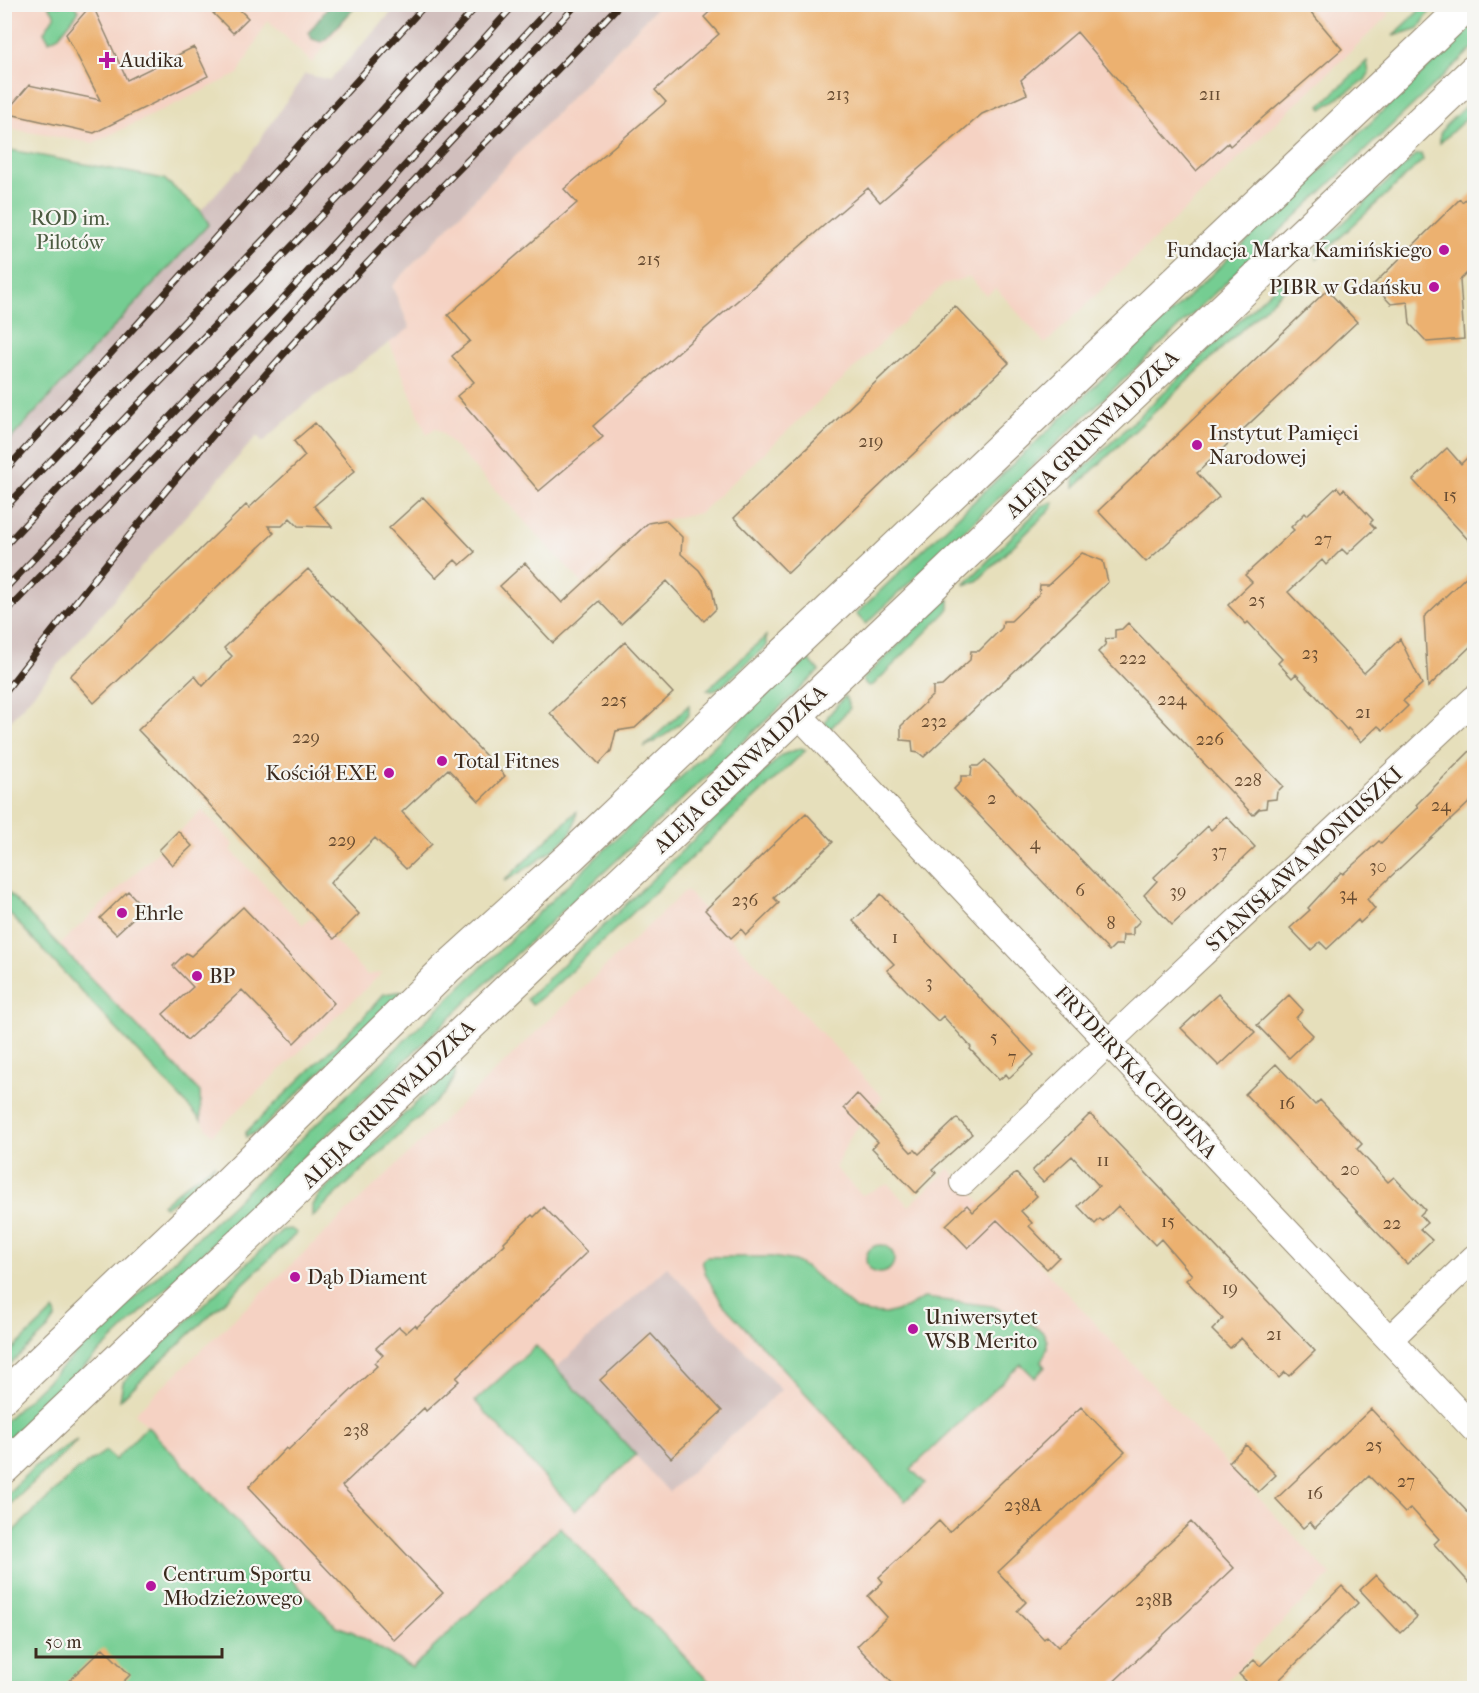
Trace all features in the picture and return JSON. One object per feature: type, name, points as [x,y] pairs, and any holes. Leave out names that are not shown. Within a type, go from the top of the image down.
[{"type":"main road","points":[[4,1396],[242,1169],[446,969],[570,857],[1468,4]]},
{"type":"main road","name":"ALEJA GRUNWALDZKA","points":[[4,1468],[1474,71]]},
{"type":"street","name":"STANISŁAWA MONIUSZKI","points":[[963,1182],[1474,699]]},
{"type":"street","name":"FRYDERYKA CHOPINA","points":[[798,714],[1474,1429]]},
{"type":"street","points":[[1390,1339],[1474,1258]]},
{"type":"shaded area","points":[[1380,4],[1390,14],[1045,344],[996,288],[986,295],[969,277],[944,284],[700,513],[648,523],[583,584],[440,431],[435,428],[427,435],[389,341],[410,328],[392,286],[659,5]]},
{"type":"shaded area","points":[[4,5],[357,5],[312,63],[268,20],[238,74],[93,143],[5,128]]},
{"type":"shaded area","points":[[398,5],[659,5],[392,286],[410,328],[303,405],[263,442],[257,436],[166,538],[5,727],[5,429],[237,170],[239,171],[305,74],[330,80]]},
{"type":"shaded area","points":[[202,810],[234,845],[231,850],[303,925],[312,917],[367,975],[383,972],[212,1135],[201,1120],[200,1092],[59,945]]},
{"type":"shaded area","name":"Uniwersytet WSB Merito","points":[[686,890],[883,1098],[852,1134],[835,1168],[862,1195],[888,1184],[909,1206],[949,1168],[1331,1575],[1252,1651],[1253,1655],[1219,1688],[715,1688],[560,1527],[413,1668],[353,1632],[336,1626],[135,1413]]},
{"type":"shaded area","points":[[667,1267],[781,1390],[669,1492],[556,1368]]},
{"type":"green space","points":[[1426,4],[1434,5],[1419,28],[1393,36]]},
{"type":"green space","points":[[48,5],[74,5],[79,11],[59,36],[49,41],[44,32],[55,15]]},
{"type":"green space","points":[[330,5],[357,5],[327,38],[321,42],[312,39],[309,32]]},
{"type":"green space","points":[[1474,24],[1474,47],[866,624],[856,614]]},
{"type":"green space","points":[[1367,61],[1369,73],[1365,80],[1322,109],[1320,106]]},
{"type":"green space","points":[[1474,98],[1474,111],[1440,143],[1440,134],[1445,126]]},
{"type":"green space","name":"ROD im. Pilotów","points":[[5,149],[164,179],[201,211],[209,224],[5,445]]},
{"type":"green space","points":[[1421,154],[1423,160],[1317,259],[1317,249],[1326,239],[1416,155]]},
{"type":"green space","points":[[1279,283],[1291,283],[1074,488],[1074,478]]},
{"type":"green space","points":[[1053,502],[1053,507],[977,581],[964,585],[1042,506]]},
{"type":"green space","points":[[949,599],[949,608],[946,612],[873,685],[868,686],[862,680],[944,601]]},
{"type":"green space","points":[[766,636],[766,646],[721,687],[713,691],[707,690]]},
{"type":"green space","points":[[807,657],[819,671],[526,945],[5,1442],[5,1421]]},
{"type":"green space","points":[[845,696],[850,708],[829,730],[825,724],[828,716]]},
{"type":"green space","points":[[689,705],[689,715],[684,720],[644,747]]},
{"type":"green space","points":[[801,748],[806,750],[553,988],[532,1005],[527,999],[782,755]]},
{"type":"green space","points":[[577,811],[573,828],[565,839],[529,867],[504,881]]},
{"type":"green space","points":[[5,889],[200,1092],[201,1120],[5,909]]},
{"type":"green space","points":[[404,991],[259,1131],[246,1137],[246,1132],[358,1023],[384,994]]},
{"type":"green space","points":[[455,1066],[455,1076],[445,1093],[312,1217],[312,1207],[319,1195]]},
{"type":"green space","points":[[215,1164],[207,1178],[165,1207],[162,1205],[185,1185]]},
{"type":"green space","points":[[291,1229],[297,1233],[120,1400],[123,1382],[282,1230]]},
{"type":"green space","points":[[880,1245],[890,1249],[894,1259],[890,1269],[880,1273],[870,1269],[866,1259],[870,1249]]},
{"type":"green space","points":[[706,1257],[772,1257],[795,1261],[808,1269],[855,1309],[869,1313],[886,1314],[906,1308],[924,1298],[992,1306],[1023,1319],[1043,1332],[1047,1341],[1047,1349],[1041,1362],[1045,1367],[1035,1378],[1021,1364],[911,1469],[925,1483],[905,1501],[722,1303],[706,1275],[702,1261]]},
{"type":"green space","points":[[54,1310],[56,1317],[48,1329],[5,1369],[5,1357]]},
{"type":"green space","points":[[536,1346],[636,1455],[575,1511],[475,1401]]},
{"type":"green space","name":"Centrum Sportu Młodzieżowego","points":[[147,1426],[336,1626],[353,1632],[412,1668],[560,1527],[715,1688],[5,1688],[5,1539],[76,1471],[106,1451],[115,1460]]},
{"type":"green space","points":[[77,1440],[5,1509],[5,1496],[35,1466]]},
{"type":"building","points":[[92,4],[127,80],[194,47],[208,76],[94,133],[5,113],[29,85],[100,100],[66,34]]},
{"type":"building","points":[[204,4],[234,4],[248,18],[233,33]]},
{"type":"building","points":[[718,4],[1304,4],[1342,49],[1230,146],[1228,143],[1196,171],[1077,32],[1021,80],[1027,94],[982,114],[880,202],[868,188],[821,228],[593,426],[603,437],[539,491],[457,396],[474,382],[452,356],[470,341],[448,315],[577,203],[564,189],[666,102],[655,90],[719,34],[704,17]]},
{"type":"building","points":[[1474,192],[1474,266],[1460,280],[1464,339],[1427,342],[1410,324],[1408,302],[1391,304],[1373,285],[1460,199],[1462,202]]},
{"type":"building","name":"Instytut Pamięci Narodowej","points":[[1327,290],[1357,322],[1197,473],[1219,497],[1146,562],[1098,511]]},
{"type":"building","points":[[955,306],[1009,363],[788,573],[734,518]]},
{"type":"building","points":[[315,423],[355,471],[314,506],[332,527],[298,526],[290,518],[282,526],[268,526],[274,533],[94,703],[70,676],[246,505],[249,508],[305,456],[294,441]]},
{"type":"building","points":[[1447,448],[1461,464],[1474,451],[1474,546],[1413,480]]},
{"type":"building","points":[[1337,487],[1341,492],[1344,489],[1373,520],[1370,523],[1375,528],[1347,554],[1342,549],[1326,565],[1322,560],[1288,592],[1364,673],[1400,639],[1422,684],[1403,701],[1408,706],[1383,730],[1378,726],[1361,742],[1348,728],[1347,730],[1296,674],[1292,678],[1278,663],[1282,659],[1248,622],[1246,624],[1228,605],[1252,582],[1245,575],[1294,530],[1291,527],[1305,513],[1307,515]]},
{"type":"building","points":[[423,497],[475,552],[460,565],[455,560],[436,578],[389,528]]},
{"type":"building","points":[[665,520],[682,537],[681,554],[699,570],[712,589],[716,609],[704,621],[667,581],[621,624],[599,601],[553,643],[500,586],[525,563],[562,603],[648,523]]},
{"type":"building","points":[[1082,553],[1103,561],[1108,582],[924,757],[913,752],[912,741],[901,740],[901,726],[933,695],[933,687],[942,686],[970,660],[971,651],[979,651],[1002,628],[1003,621],[1011,621],[1039,594],[1040,585],[1048,585]]},
{"type":"building","points":[[308,569],[505,776],[479,801],[448,769],[402,812],[432,844],[406,869],[375,838],[330,883],[359,914],[334,939],[138,730],[195,676],[203,686],[232,656],[224,648]]},
{"type":"building","points":[[1474,569],[1474,643],[1428,687],[1424,617]]},
{"type":"building","points":[[1128,623],[1283,786],[1277,792],[1276,799],[1267,800],[1266,808],[1259,809],[1253,815],[1098,652],[1105,645],[1106,639],[1115,638],[1115,630],[1122,629]]},
{"type":"building","points":[[625,642],[673,693],[635,728],[616,731],[611,751],[599,764],[550,713]]},
{"type":"building","points":[[1474,747],[1474,798],[1367,899],[1375,909],[1360,923],[1358,920],[1327,949],[1320,942],[1311,950],[1290,928],[1310,910],[1308,908],[1341,872],[1343,874],[1379,841],[1381,843]]},
{"type":"building","points":[[985,760],[1140,921],[1133,928],[1133,935],[1123,935],[1122,945],[1115,945],[1109,951],[954,789],[961,782],[961,776],[971,776],[972,766],[978,766]]},
{"type":"building","points":[[806,813],[833,842],[774,898],[779,903],[746,935],[741,929],[731,938],[705,910]]},
{"type":"building","points":[[1226,816],[1255,847],[1172,925],[1144,895],[1157,881],[1154,877],[1208,826],[1211,830]]},
{"type":"building","points":[[178,831],[192,846],[172,865],[159,850]]},
{"type":"building","name":"Ehrle","points":[[128,891],[144,908],[116,934],[100,918]]},
{"type":"building","points":[[881,894],[1034,1055],[1009,1078],[1006,1074],[999,1080],[943,1016],[938,1021],[887,970],[894,964],[853,921]]},
{"type":"building","points":[[243,907],[334,1003],[294,1043],[242,990],[187,1040],[163,1014],[193,987],[173,966],[186,953],[191,956]]},
{"type":"building","points":[[1218,994],[1255,1032],[1219,1066],[1181,1028]]},
{"type":"building","points":[[1289,995],[1303,1010],[1296,1018],[1313,1035],[1289,1058],[1257,1025]]},
{"type":"building","points":[[1276,1064],[1315,1105],[1320,1100],[1362,1144],[1357,1149],[1388,1182],[1394,1177],[1425,1210],[1420,1215],[1427,1223],[1420,1229],[1432,1240],[1407,1264],[1245,1094]]},
{"type":"building","points":[[857,1094],[911,1152],[915,1150],[919,1154],[957,1118],[972,1134],[933,1169],[936,1173],[916,1193],[872,1148],[878,1142],[844,1108]]},
{"type":"building","points":[[1090,1114],[1315,1351],[1289,1376],[1285,1372],[1279,1378],[1241,1338],[1230,1348],[1212,1330],[1223,1319],[1186,1280],[1192,1275],[1161,1239],[1155,1245],[1118,1206],[1103,1221],[1100,1219],[1095,1224],[1078,1206],[1099,1186],[1072,1156],[1043,1182],[1032,1171]]},
{"type":"building","points":[[1016,1173],[1037,1196],[1021,1211],[1032,1223],[1029,1226],[1059,1257],[1047,1269],[997,1220],[968,1248],[946,1225],[967,1205],[973,1212]]},
{"type":"building","points":[[544,1207],[587,1252],[456,1378],[459,1381],[426,1411],[424,1408],[342,1486],[443,1593],[394,1640],[249,1487],[286,1448],[288,1450],[377,1366],[374,1363],[383,1355],[376,1348],[399,1327],[406,1333],[415,1325],[417,1327],[505,1244],[504,1242],[532,1215],[534,1217]]},
{"type":"building","points":[[651,1334],[722,1411],[671,1458],[600,1380]]},
{"type":"building","points":[[1081,1407],[1125,1452],[998,1572],[1026,1602],[1017,1611],[1044,1639],[1047,1636],[1058,1647],[1191,1522],[1234,1568],[1106,1689],[898,1689],[857,1646],[887,1617],[868,1596],[883,1582],[879,1577],[939,1521],[949,1532]]},
{"type":"building","points":[[1371,1409],[1474,1519],[1474,1588],[1434,1544],[1439,1539],[1411,1508],[1405,1513],[1369,1476],[1315,1528],[1310,1522],[1303,1528],[1276,1499]]},
{"type":"building","points":[[1246,1445],[1276,1475],[1258,1492],[1229,1462]]},
{"type":"building","points":[[1376,1575],[1417,1617],[1400,1633],[1360,1590]]},
{"type":"building","points":[[1342,1586],[1358,1603],[1276,1683],[1281,1689],[1238,1689],[1246,1681],[1239,1674],[1254,1660],[1260,1666]]},
{"type":"building","points":[[103,1648],[130,1675],[116,1689],[60,1689]]},
{"type":"railway","points":[[4,472],[426,4]]},
{"type":"railway","points":[[4,509],[265,238],[479,4]]},
{"type":"railway","points":[[4,547],[96,448],[354,182],[515,4]]},
{"type":"railway","points":[[4,590],[276,306],[553,4]]},
{"type":"railway","points":[[4,614],[230,380],[577,4]]},
{"type":"railway","points":[[4,693],[168,488],[253,388],[375,255],[620,4]]},
{"type":"place","name":"Audika","points":[[107,60]]},
{"type":"place","name":"Fundacja Marka Kamińskiego","points":[[1444,250]]},
{"type":"place","name":"PIBR w Gdańsku","points":[[1434,287]]},
{"type":"place","name":"Instytut Pamięci Narodowej","points":[[1197,445]]},
{"type":"place","name":"Total Fitnes","points":[[442,761]]},
{"type":"place","name":"Kościół EXE","points":[[389,773]]},
{"type":"place","name":"Ehrle","points":[[122,913]]},
{"type":"place","name":"BP","points":[[197,976]]},
{"type":"place","name":"Dąb Diament","points":[[295,1277]]},
{"type":"place","name":"Uniwersytet WSB Merito","points":[[913,1329]]},
{"type":"place","name":"Centrum Sportu Młodzieżowego","points":[[151,1586]]}]
